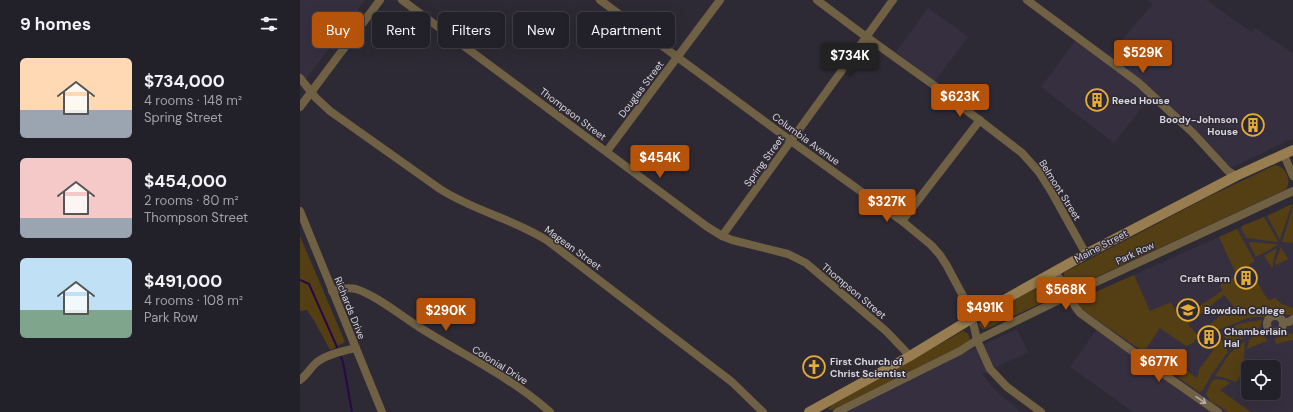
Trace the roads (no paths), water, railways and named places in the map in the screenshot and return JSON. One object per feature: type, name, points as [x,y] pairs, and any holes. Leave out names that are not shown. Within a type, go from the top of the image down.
[{"type":"street","points":[[300,107],[380,0]]},
{"type":"street","name":"Thompson Street","points":[[402,0],[706,226],[722,236],[741,243],[788,254],[806,263],[886,331],[910,356]]},
{"type":"street","name":"Columbia Avenue","points":[[600,0],[921,236],[940,255],[970,309],[977,340],[987,363],[998,379],[1041,412]]},
{"type":"street","name":"Douglas Street","points":[[607,151],[720,0]]},
{"type":"street","name":"Belmont Street","points":[[817,0],[935,86],[1022,153],[1039,172],[1086,254]]},
{"type":"street","name":"Spring Street","points":[[722,236],[893,0]]},
{"type":"street","points":[[1027,0],[1139,84],[1193,133],[1228,171],[1236,176]]},
{"type":"street","name":"Magean Street","points":[[300,78],[312,91],[316,98],[330,111],[446,193],[525,228],[548,241],[732,382],[763,412]]},
{"type":"street","points":[[902,221],[980,120]]},
{"type":"street","points":[[1288,152],[1293,176]]},
{"type":"street","name":"Maine Street","points":[[815,411],[972,318],[1086,254],[1236,176],[1288,152]]},
{"type":"street","name":"Park Row","points":[[837,412],[977,340],[1293,191]]},
{"type":"street","name":"Richards Drive","points":[[300,211],[382,412]]},
{"type":"street","points":[[1055,272],[1068,296],[1080,313],[1218,412]]},
{"type":"street","name":"Colonial Drive","points":[[332,291],[350,288],[369,295],[503,378],[526,393],[550,412]]},
{"type":"street","points":[[1283,322],[1289,322],[1293,318]]},
{"type":"street","points":[[300,380],[317,362],[338,352],[356,348]]},
{"type":"waterway","points":[[300,280],[309,284],[337,347]]},
{"type":"waterway","points":[[341,357],[352,412]]},
{"type":"place","name":"Reed House","points":[[1097,100]]},
{"type":"place","name":"Boody-Johnson House","points":[[1253,125]]},
{"type":"place","name":"Craft Barn","points":[[1246,278]]},
{"type":"place","name":"Bowdoin College","points":[[1188,310]]},
{"type":"place","name":"Chamberlain Hal","points":[[1209,337]]},
{"type":"place","name":"First Church of Christ Scientist","points":[[814,367]]}]
